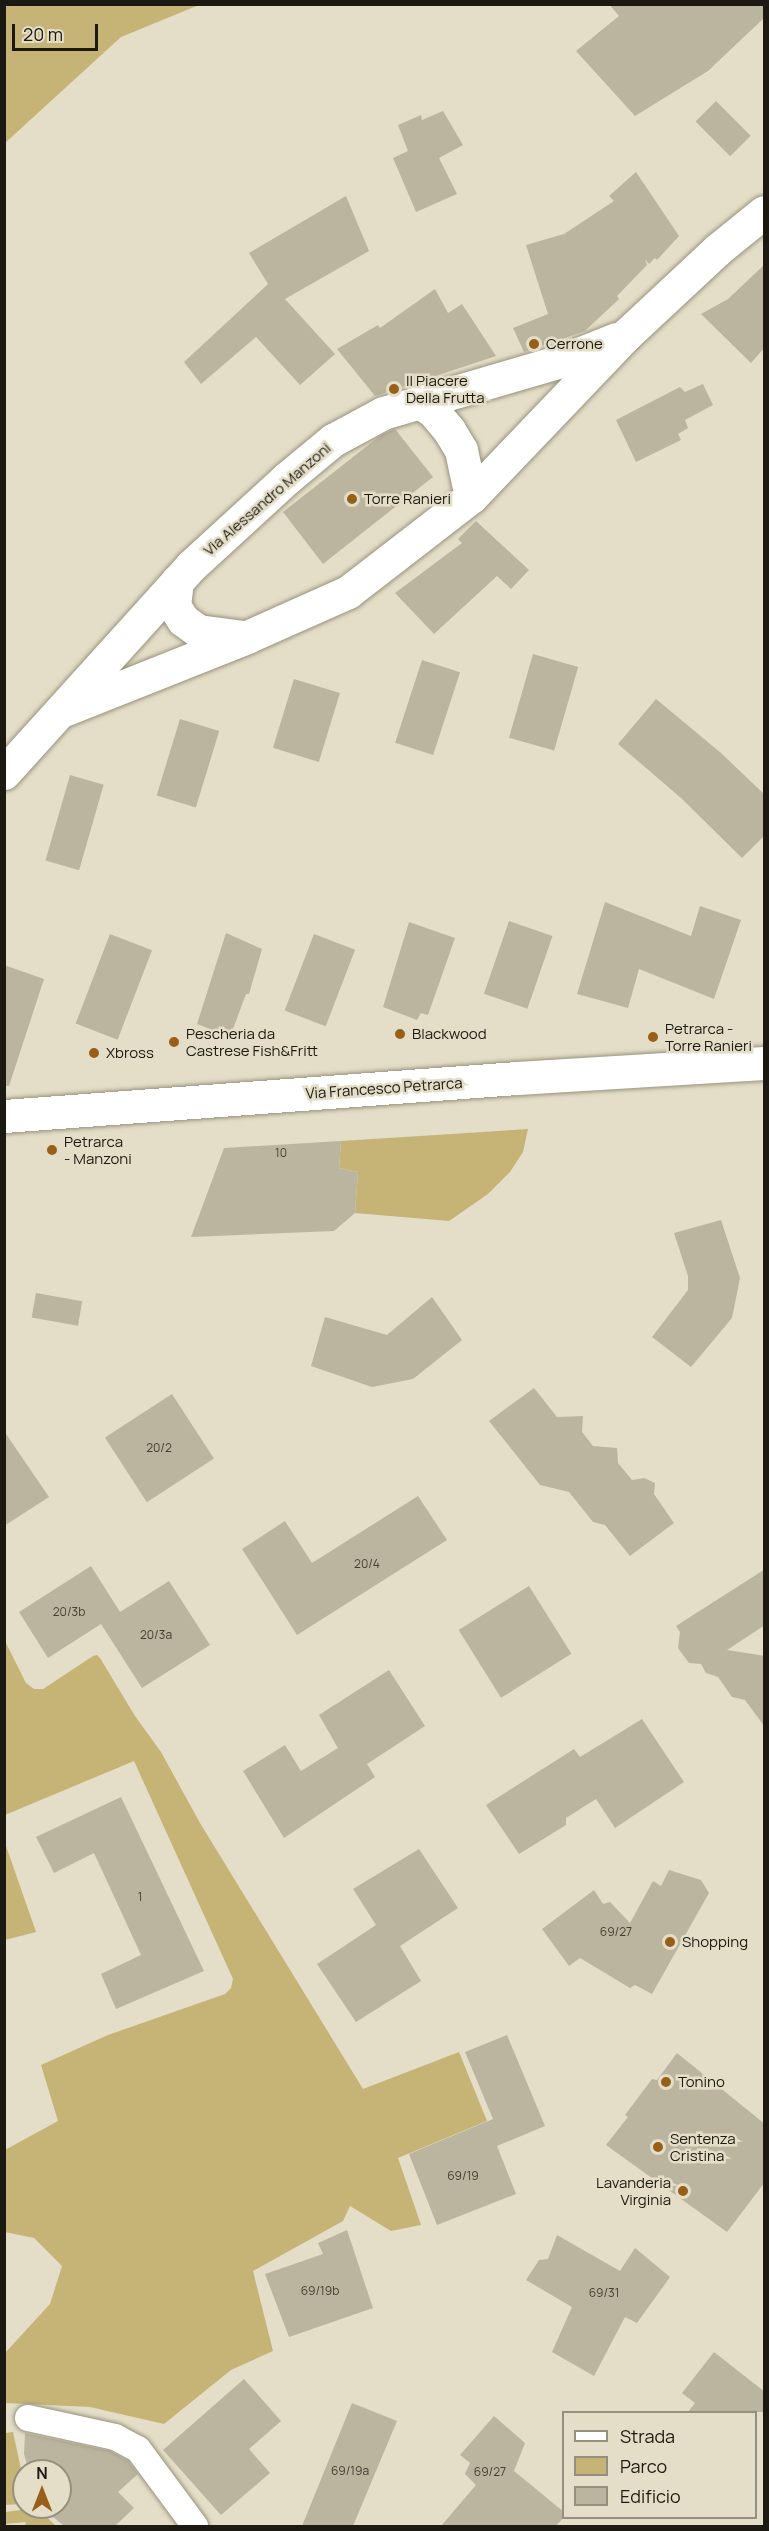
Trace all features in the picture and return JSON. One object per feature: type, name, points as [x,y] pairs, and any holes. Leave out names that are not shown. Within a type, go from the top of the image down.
[{"type":"street","name":"Via Alessandro Manzoni","points":[[64,710],[247,637],[348,592],[471,497],[626,335],[717,250],[765,212]]},
{"type":"street","name":"Via Alessandro Manzoni","points":[[4,774],[64,710],[177,581],[286,478],[333,440],[383,413],[561,361],[626,335]]},
{"type":"street","points":[[419,402],[433,411],[449,430],[461,450],[471,497]]},
{"type":"street","points":[[177,581],[174,606],[183,620],[198,631],[221,636],[247,637]]},
{"type":"street","name":"Via Francesco Petrarca","points":[[4,1116],[517,1078],[765,1063]]},
{"type":"street","points":[[28,2418],[115,2437],[138,2449],[195,2526]]},
{"type":"green space","points":[[5,4],[199,5],[121,37],[5,143]]},
{"type":"green space","points":[[528,1129],[523,1152],[510,1172],[488,1194],[449,1221],[355,1213],[358,1172],[339,1168],[341,1141]]},
{"type":"green space","points":[[4,1639],[26,1683],[34,1689],[43,1689],[93,1656],[97,1655],[100,1658],[135,1716],[161,1752],[200,1823],[363,2089],[459,2052],[487,2121],[398,2158],[421,2225],[391,2231],[350,2206],[343,2221],[253,2271],[273,2351],[231,2370],[164,2424],[90,2407],[5,2403],[5,2353],[50,2304],[62,2266],[34,2238],[5,2232],[5,2150],[58,2121],[41,2065],[108,2035],[225,1994],[231,1988],[233,1979],[134,1761],[5,1815]]},
{"type":"green space","points":[[5,1843],[36,1932],[4,1940]]},
{"type":"green space","points":[[13,2432],[19,2459],[12,2459],[12,2505],[5,2505],[5,2433]]},
{"type":"green space","points":[[12,2511],[12,2519],[49,2519],[56,2526],[25,2526],[26,2522],[5,2524],[5,2512]]},
{"type":"building","points":[[609,4],[765,4],[765,17],[708,71],[635,116],[576,51],[619,16]]},
{"type":"building","points":[[716,101],[751,136],[730,156],[695,122]]},
{"type":"building","points":[[443,111],[463,145],[439,158],[457,194],[416,212],[393,158],[408,151],[398,125],[421,115],[422,120]]},
{"type":"building","points":[[636,172],[679,236],[657,260],[655,258],[649,264],[645,259],[647,265],[617,296],[619,299],[585,331],[524,352],[513,328],[548,314],[526,245],[564,234],[614,201],[609,196]]},
{"type":"building","points":[[346,196],[369,251],[285,299],[335,354],[300,385],[256,337],[201,384],[184,362],[268,284],[249,253]]},
{"type":"building","points":[[765,264],[765,347],[751,363],[701,314],[728,299]]},
{"type":"building","points":[[435,289],[448,313],[462,304],[496,356],[375,396],[337,349],[378,325],[380,328]]},
{"type":"building","points":[[703,384],[713,405],[685,420],[688,428],[678,434],[681,440],[636,462],[616,420],[680,387],[685,392]]},
{"type":"building","name":"Torre Ranieri","points":[[395,429],[433,477],[323,564],[283,512],[381,435]]},
{"type":"building","points":[[476,521],[529,570],[511,589],[497,576],[434,634],[395,593],[462,543],[458,539]]},
{"type":"building","points":[[533,654],[578,667],[554,751],[509,738]]},
{"type":"building","points":[[422,660],[460,672],[433,755],[395,743]]},
{"type":"building","points":[[294,679],[340,693],[319,762],[273,748]]},
{"type":"building","points":[[656,699],[721,753],[765,795],[765,835],[742,858],[681,798],[618,744]]},
{"type":"building","points":[[180,719],[219,731],[196,807],[157,796]]},
{"type":"building","points":[[70,775],[104,785],[79,870],[45,861]]},
{"type":"building","points":[[605,902],[691,936],[700,906],[741,920],[714,999],[639,969],[628,1008],[577,994]]},
{"type":"building","points":[[509,921],[552,936],[527,1009],[484,994]]},
{"type":"building","points":[[409,922],[455,938],[428,1015],[421,1013],[417,1020],[383,1007]]},
{"type":"building","points":[[226,933],[262,949],[249,994],[246,994],[230,1037],[197,1024]]},
{"type":"building","points":[[110,934],[152,950],[118,1040],[76,1024]]},
{"type":"building","points":[[314,934],[355,950],[326,1026],[285,1011]]},
{"type":"building","points":[[4,965],[44,979],[9,1086],[4,1086]]},
{"type":"building","points":[[341,1141],[339,1168],[358,1172],[355,1213],[334,1231],[191,1237],[224,1148]]},
{"type":"building","points":[[721,1220],[740,1278],[732,1318],[691,1367],[652,1337],[688,1290],[688,1276],[674,1233]]},
{"type":"building","points":[[36,1293],[82,1301],[78,1326],[32,1318]]},
{"type":"building","points":[[432,1297],[462,1340],[413,1379],[372,1387],[311,1366],[325,1317],[387,1335]]},
{"type":"building","points":[[534,1388],[557,1417],[583,1416],[582,1432],[593,1446],[617,1448],[618,1463],[632,1480],[644,1478],[655,1483],[654,1494],[674,1523],[630,1556],[605,1525],[593,1522],[569,1492],[540,1485],[489,1421]]},
{"type":"building","points":[[172,1394],[214,1459],[147,1502],[105,1438]]},
{"type":"building","points":[[4,1431],[49,1497],[4,1526]]},
{"type":"building","points":[[418,1496],[447,1540],[297,1635],[242,1549],[285,1521],[312,1563]]},
{"type":"building","points":[[91,1566],[120,1612],[169,1581],[210,1645],[142,1688],[101,1624],[48,1658],[19,1612]]},
{"type":"building","points":[[765,1569],[765,1625],[727,1650],[765,1656],[765,1727],[745,1700],[732,1697],[718,1677],[706,1673],[701,1664],[689,1663],[678,1648],[680,1632],[676,1626]]},
{"type":"building","points":[[529,1586],[571,1654],[501,1698],[459,1630]]},
{"type":"building","points":[[389,1670],[425,1726],[367,1764],[375,1777],[284,1838],[243,1771],[285,1745],[301,1771],[338,1748],[319,1715]]},
{"type":"building","points":[[642,1719],[684,1782],[615,1828],[596,1799],[566,1818],[566,1825],[519,1854],[486,1805],[574,1749],[580,1757]]},
{"type":"building","points":[[121,1797],[204,1971],[116,2009],[101,1974],[141,1955],[94,1853],[54,1873],[36,1837]]},
{"type":"building","points":[[419,1849],[458,1908],[400,1946],[421,1981],[356,2022],[317,1964],[376,1925],[353,1889]]},
{"type":"building","points":[[669,1870],[701,1880],[709,1893],[652,1994],[635,1985],[630,1988],[580,1958],[569,1966],[542,1929],[594,1890],[603,1904],[610,1902],[630,1923],[653,1881],[661,1886]]},
{"type":"building","points":[[507,2035],[545,2126],[497,2146],[516,2194],[437,2225],[409,2154],[493,2119],[465,2052]]},
{"type":"building","points":[[677,2053],[765,2124],[765,2182],[727,2232],[606,2145],[628,2117],[625,2115],[652,2079],[657,2080]]},
{"type":"building","points":[[347,2230],[373,2308],[289,2337],[265,2274],[323,2254],[318,2243]]},
{"type":"building","points":[[557,2235],[620,2271],[635,2248],[670,2277],[637,2323],[625,2317],[594,2376],[552,2352],[572,2307],[526,2280],[539,2260],[548,2259]]},
{"type":"building","points":[[714,2352],[765,2392],[765,2412],[689,2411],[695,2403],[682,2393]]},
{"type":"building","points":[[244,2379],[281,2421],[249,2449],[270,2473],[221,2515],[163,2450]]},
{"type":"building","points":[[352,2403],[397,2421],[353,2526],[302,2526]]},
{"type":"building","points":[[494,2416],[525,2443],[514,2471],[562,2510],[562,2519],[556,2526],[441,2526],[476,2485],[465,2474],[470,2463],[460,2455]]},
{"type":"building","points":[[25,2433],[110,2451],[128,2461],[138,2474],[118,2492],[134,2508],[115,2526],[64,2526],[56,2519],[72,2519],[72,2459],[25,2459]]},
{"type":"place","name":"Cerrone","points":[[534,344]]},
{"type":"place","name":"Il Piacere Della Frutta","points":[[394,389]]},
{"type":"place","name":"Torre Ranieri","points":[[352,499]]},
{"type":"place","name":"Blackwood","points":[[400,1034]]},
{"type":"place","name":"Petrarca - Torre Ranieri","points":[[653,1037]]},
{"type":"place","name":"Pescheria da Castrese Fish&Fritt","points":[[174,1042]]},
{"type":"place","name":"Xbross","points":[[94,1053]]},
{"type":"place","name":"Petrarca - Manzoni","points":[[52,1150]]},
{"type":"place","name":"Shopping","points":[[670,1942]]},
{"type":"place","name":"Tonino","points":[[666,2082]]},
{"type":"place","name":"Sentenza Cristina","points":[[658,2147]]},
{"type":"place","name":"Lavanderia Virginia","points":[[683,2191]]}]
